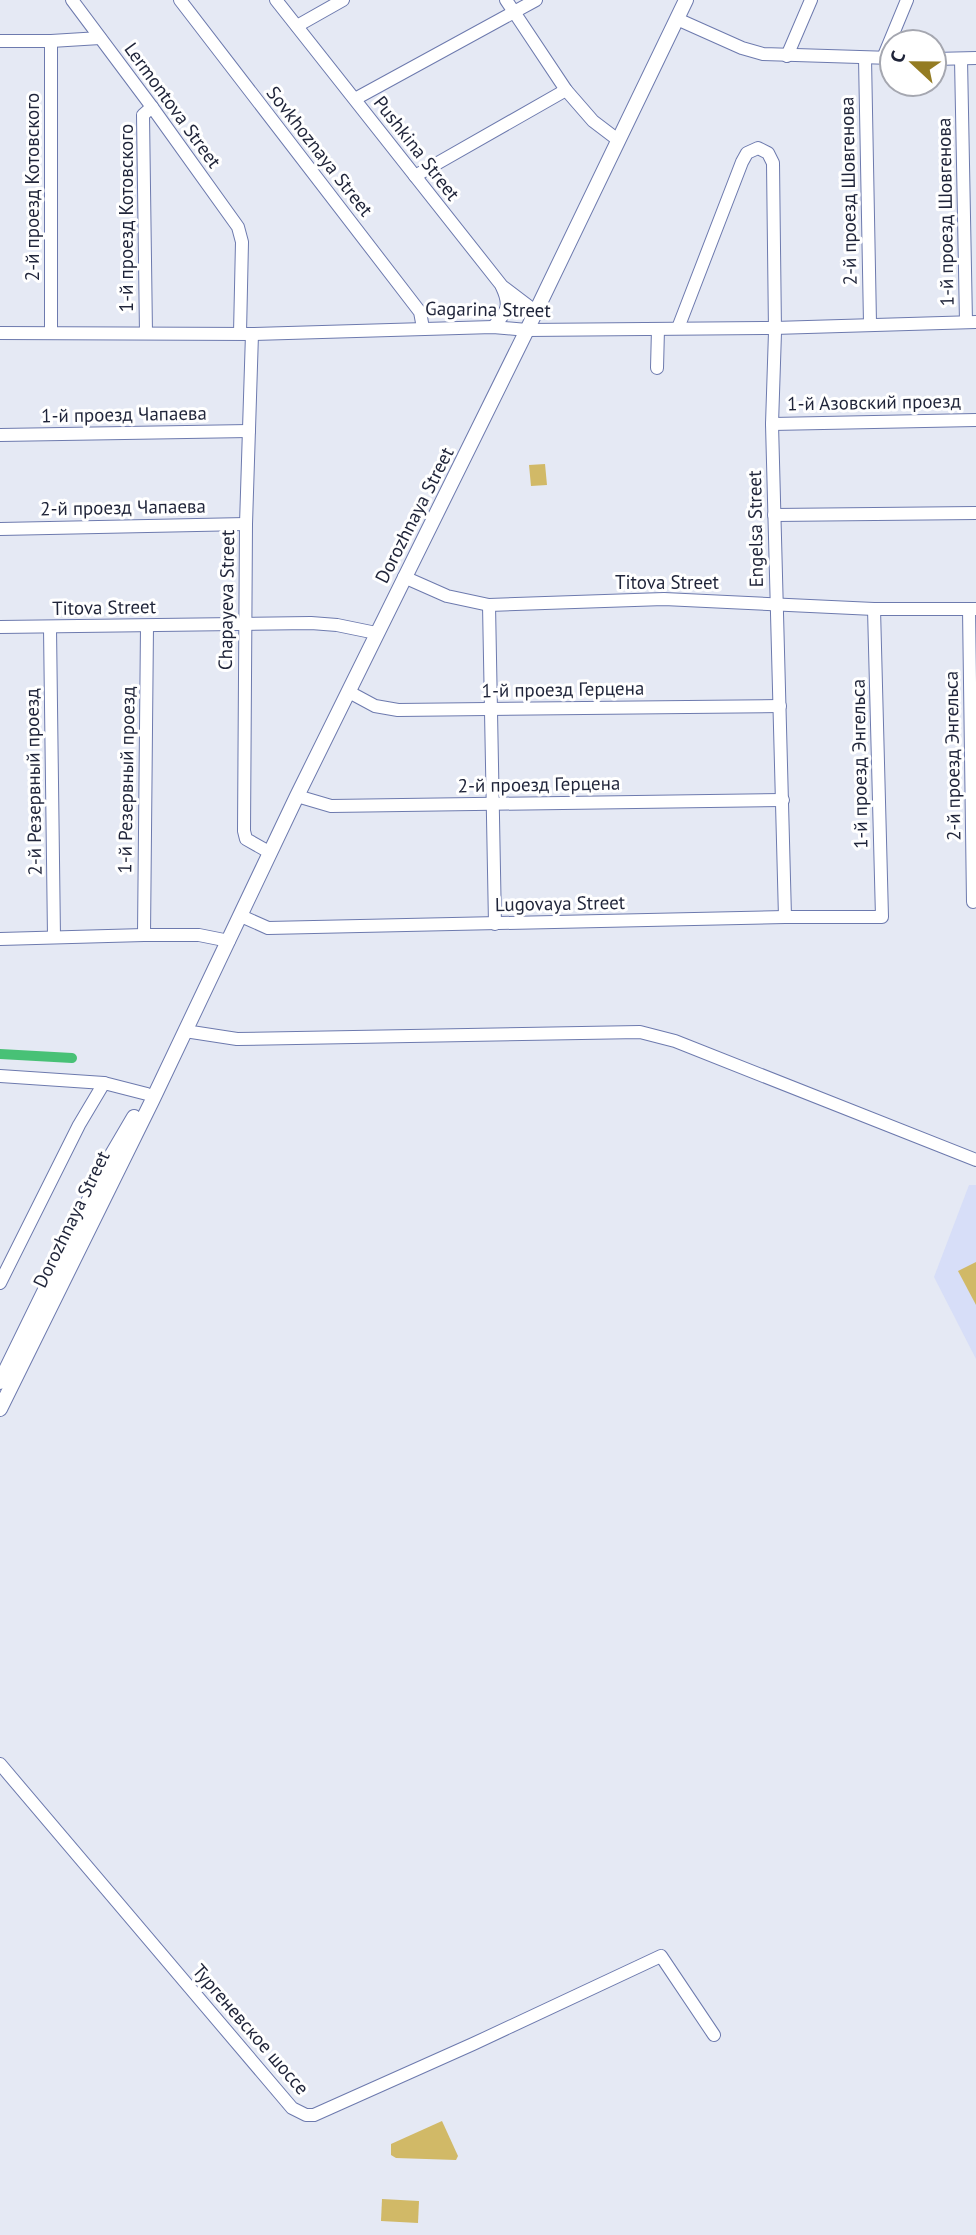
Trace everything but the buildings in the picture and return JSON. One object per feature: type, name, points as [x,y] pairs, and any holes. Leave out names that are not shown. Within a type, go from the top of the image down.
[{"type":"main road","name":"Dorozhnaya Street","points":[[0,1409],[686,0]]},
{"type":"main road","name":"Dorozhnaya Street","points":[[0,1382],[107,1163],[177,1047]]},
{"type":"street","name":"Lermontova Street","points":[[72,0],[152,107],[241,234]]},
{"type":"street","name":"Sovkhoznaya Street","points":[[180,0],[420,312],[423,328]]},
{"type":"street","name":"Pushkina Street","points":[[276,0],[502,286],[535,311]]},
{"type":"street","points":[[297,26],[343,0]]},
{"type":"street","points":[[506,0],[566,90],[593,121],[618,140]]},
{"type":"street","points":[[355,99],[536,0]]},
{"type":"street","points":[[787,56],[811,0]]},
{"type":"street","points":[[898,28],[907,0]]},
{"type":"street","points":[[677,19],[742,48],[763,54],[878,58]]},
{"type":"street","points":[[0,41],[100,38]]},
{"type":"street","name":"2-й проезд Котовского","points":[[51,41],[51,333]]},
{"type":"street","name":"2-й проезд Шовгенова","points":[[865,58],[870,323]]},
{"type":"street","points":[[948,59],[976,58]]},
{"type":"street","name":"1-й проезд Шовгенова","points":[[961,59],[971,322]]},
{"type":"street","points":[[415,176],[566,90]]},
{"type":"street","name":"1-й проезд Котовского","points":[[146,333],[143,115],[152,107]]},
{"type":"street","name":"Engelsa Street","points":[[678,328],[742,162],[747,153],[758,148],[768,153],[773,163],[775,328],[772,424],[785,917]]},
{"type":"street","name":"Chapayeva Street","points":[[241,234],[248,431],[244,831],[246,839],[269,852]]},
{"type":"street","points":[[494,327],[505,314],[508,300],[502,286]]},
{"type":"street","name":"Gagarina Street","points":[[0,333],[246,334],[423,328],[775,328],[971,322]]},
{"type":"street","points":[[657,368],[658,329]]},
{"type":"street","name":"1-й Азовский проезд","points":[[772,424],[976,420]]},
{"type":"street","name":"1-й проезд Чапаева","points":[[0,435],[248,431]]},
{"type":"street","points":[[774,515],[976,513]]},
{"type":"street","name":"2-й проезд Чапаева","points":[[0,528],[246,524]]},
{"type":"street","name":"Titova Street","points":[[404,576],[447,596],[489,605],[664,599],[776,606],[972,609]]},
{"type":"street","points":[[489,605],[495,924]]},
{"type":"street","name":"1-й проезд Энгельса","points":[[874,609],[882,917]]},
{"type":"street","name":"2-й проезд Энгельса","points":[[972,609],[973,902]]},
{"type":"street","name":"Titova Street","points":[[0,627],[337,625],[376,633]]},
{"type":"street","name":"1-й Резервный проезд","points":[[144,934],[147,626]]},
{"type":"street","name":"2-й Резервный проезд","points":[[50,628],[54,937]]},
{"type":"street","name":"1-й проезд Герцена","points":[[349,692],[375,706],[398,710],[780,706]]},
{"type":"street","name":"2-й проезд Герцена","points":[[297,796],[331,806],[783,800]]},
{"type":"street","name":"Lugovaya Street","points":[[241,916],[268,928],[882,917]]},
{"type":"street","points":[[0,939],[144,934],[200,935],[229,941]]},
{"type":"street","points":[[185,1031],[237,1039],[604,1031],[648,1033],[676,1041],[976,1160]]},
{"type":"street","points":[[0,1076],[104,1083],[147,1094]]},
{"type":"street","points":[[0,1283],[79,1125],[104,1083]]},
{"type":"street","name":"Тургеневское шоссе","points":[[0,1764],[292,2108],[306,2115],[314,2115],[483,2040],[661,1956],[714,2035]]},
{"type":"shaded area","points":[[545,464],[547,485],[531,486],[529,465]]},
{"type":"shaded area","points":[[969,1185],[976,1185],[976,1359],[934,1277]]},
{"type":"shaded area","points":[[976,1262],[976,1305],[958,1271]]},
{"type":"shaded area","points":[[442,2121],[458,2156],[456,2160],[396,2158],[391,2155],[391,2144]]},
{"type":"shaded area","points":[[382,2199],[419,2201],[418,2223],[381,2221]]},
{"type":"waterway","points":[[0,1054],[72,1058]]}]
